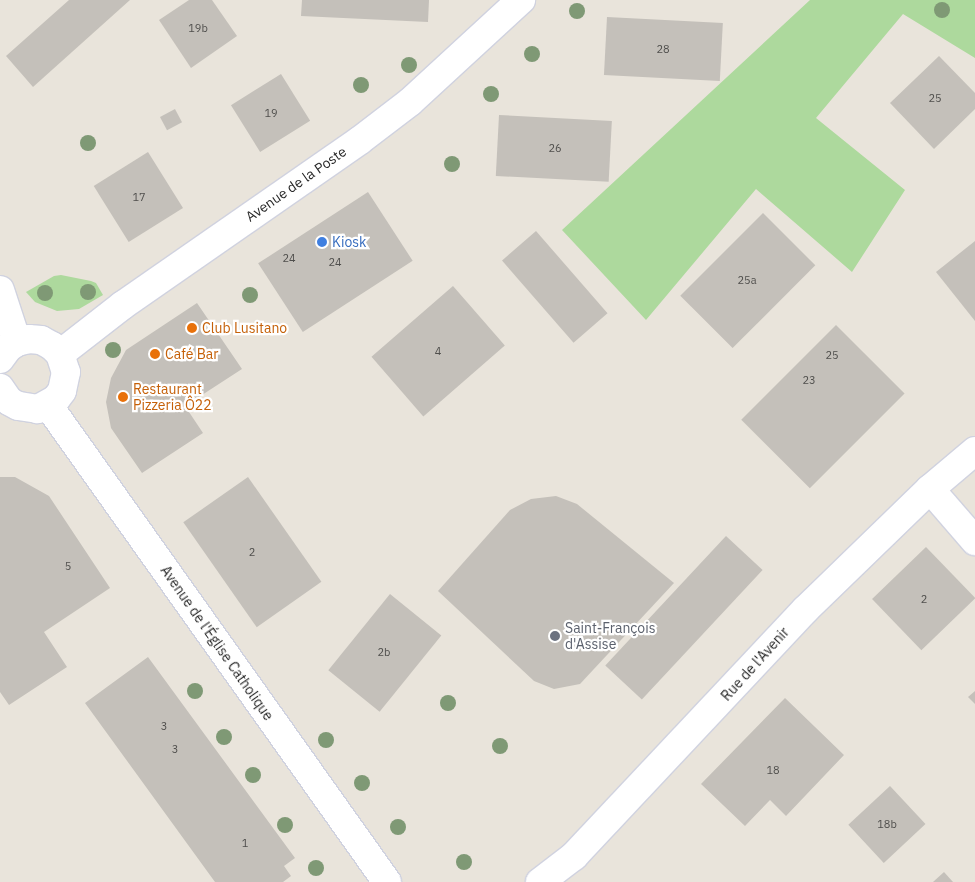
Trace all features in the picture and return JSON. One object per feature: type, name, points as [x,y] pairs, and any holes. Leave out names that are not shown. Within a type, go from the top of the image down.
[{"type":"street","name":"Avenue de la Poste","points":[[60,354],[123,304],[359,141],[403,108],[521,0]]},
{"type":"street","points":[[0,290],[9,351],[29,339],[40,340],[52,346],[65,363],[66,382],[56,399],[38,409],[18,406],[10,401],[0,388]]},
{"type":"street","name":"Avenue de l'Église Catholique","points":[[48,405],[387,882]]},
{"type":"street","name":"Rue de l'Avenir","points":[[540,882],[574,856],[805,610],[930,489],[975,452]]},
{"type":"street","points":[[930,489],[975,541]]},
{"type":"green space","points":[[810,0],[975,0],[975,58],[903,14],[816,118],[905,190],[852,272],[756,189],[646,320],[562,230]]},
{"type":"green space","points":[[61,275],[96,283],[103,295],[79,309],[57,311],[35,302],[26,292],[54,276]]},
{"type":"building","points":[[69,0],[130,0],[33,87],[6,56]]},
{"type":"building","points":[[189,0],[212,0],[237,36],[191,68],[159,20]]},
{"type":"building","points":[[302,0],[429,0],[428,22],[301,16]]},
{"type":"building","points":[[607,17],[723,23],[720,81],[604,75]]},
{"type":"building","points":[[939,56],[975,93],[975,109],[934,149],[890,103]]},
{"type":"building","points":[[281,74],[310,121],[260,152],[231,105]]},
{"type":"building","points":[[175,109],[182,122],[167,130],[160,117]]},
{"type":"building","points":[[499,115],[612,121],[609,182],[496,176]]},
{"type":"building","points":[[148,152],[183,208],[129,242],[94,186]]},
{"type":"building","points":[[368,192],[413,261],[303,332],[258,263]]},
{"type":"building","points":[[763,213],[815,265],[733,348],[680,296]]},
{"type":"building","points":[[536,231],[608,313],[574,343],[502,261]]},
{"type":"building","points":[[975,241],[975,321],[936,272]]},
{"type":"building","points":[[453,286],[505,346],[423,416],[371,357]]},
{"type":"building","points":[[197,303],[242,369],[185,406],[203,433],[142,473],[111,428],[106,402],[111,378],[126,350]]},
{"type":"building","points":[[836,325],[905,394],[810,488],[741,420]]},
{"type":"building","points":[[0,477],[15,477],[49,496],[110,588],[44,632],[67,667],[9,705],[0,692]]},
{"type":"building","points":[[248,477],[321,582],[257,627],[183,522]]},
{"type":"building","name":"Saint-François d'Assise","points":[[556,496],[577,504],[674,583],[580,684],[554,689],[534,681],[438,591],[510,510],[531,499]]},
{"type":"building","points":[[726,536],[763,570],[642,700],[605,665]]},
{"type":"building","points":[[926,547],[975,598],[921,650],[872,599]]},
{"type":"building","points":[[390,594],[441,636],[380,712],[328,670]]},
{"type":"building","points":[[148,657],[295,858],[284,866],[291,876],[283,882],[215,882],[85,703]]},
{"type":"building","points":[[975,691],[975,704],[968,697]]},
{"type":"building","points":[[785,698],[844,755],[786,816],[770,800],[745,826],[701,784]]},
{"type":"building","points":[[890,786],[925,824],[884,863],[848,825]]},
{"type":"building","points":[[944,872],[953,882],[933,882]]},
{"type":"place","name":"Kiosk","points":[[322,242]]},
{"type":"place","name":"Club Lusitano","points":[[192,328]]},
{"type":"place","name":"Café Bar","points":[[155,354]]},
{"type":"place","name":"Restaurant Pizzeria Ô22","points":[[123,397]]},
{"type":"place","name":"Saint-François d'Assise","points":[[555,636]]}]
